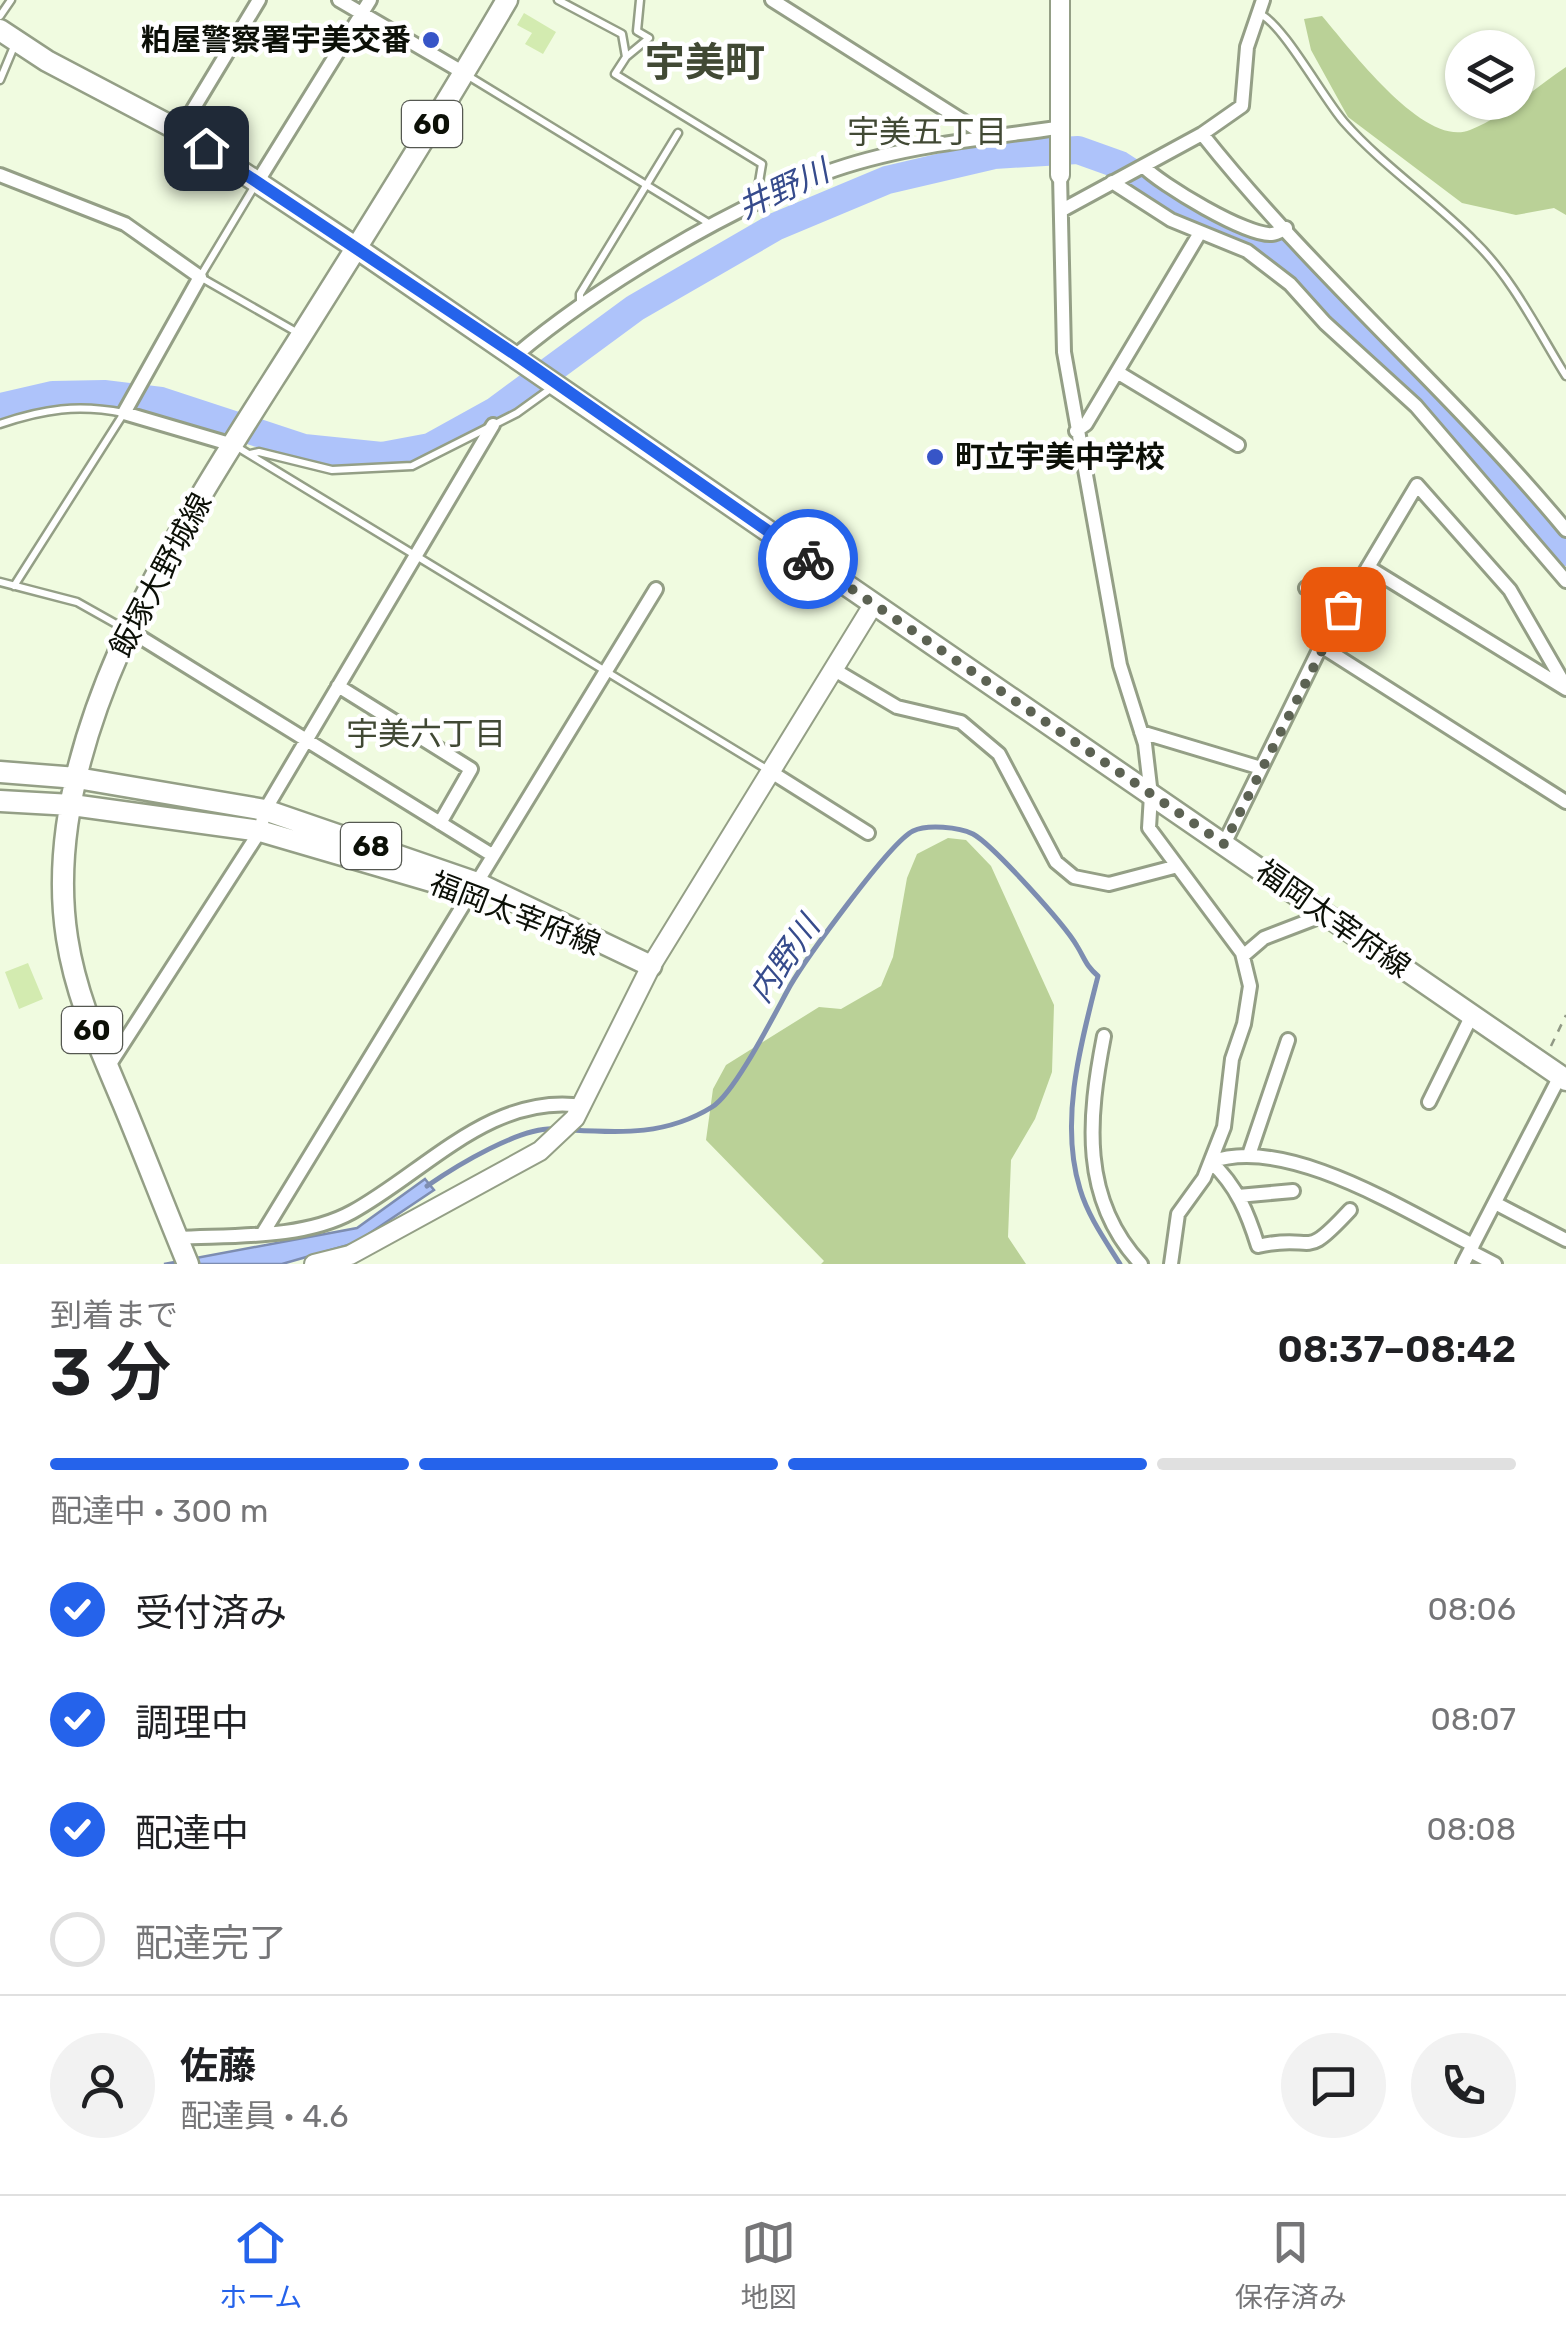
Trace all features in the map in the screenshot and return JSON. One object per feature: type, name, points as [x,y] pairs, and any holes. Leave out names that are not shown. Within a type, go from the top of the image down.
[{"type":"main road","name":"飯塚大野城線","points":[[188,1264],[82,1005],[67,938],[63,892],[77,778],[98,700],[126,629],[240,446],[252,412],[507,0]]},
{"type":"main road","name":"福岡太宰府線","points":[[8,36],[180,131],[258,182],[519,357],[873,604],[1026,704],[1151,795],[1563,1078]]},
{"type":"main road","name":"福岡太宰府線","points":[[0,772],[77,778],[263,821],[474,888],[651,966]]},
{"type":"main road","name":"福岡太宰府線","points":[[0,801],[263,821]]},
{"type":"street","points":[[180,131],[258,0]]},
{"type":"street","points":[[339,0],[464,73]]},
{"type":"street","points":[[258,182],[370,0]]},
{"type":"street","points":[[772,0],[990,138]]},
{"type":"street","points":[[1060,0],[1057,128],[1064,209],[1064,352],[1120,665],[1141,732],[1151,795],[1149,828],[1243,956],[1250,986],[1244,1024],[1232,1059],[1224,1127],[1212,1162],[1178,1214],[1171,1264]]},
{"type":"street","points":[[1064,209],[1202,134],[1242,106],[1247,47],[1260,5]]},
{"type":"street","points":[[519,357],[580,308],[643,265],[826,172],[904,151],[1057,128]]},
{"type":"street","points":[[1202,134],[1286,228],[1519,472],[1566,530]]},
{"type":"street","points":[[1143,166],[1186,199],[1260,233],[1274,234],[1286,228]]},
{"type":"street","points":[[0,175],[124,224],[200,277],[126,409],[240,446]]},
{"type":"street","points":[[1112,182],[1171,220],[1247,251],[1290,284],[1325,324],[1416,406],[1566,581]]},
{"type":"street","points":[[1076,431],[1086,424],[1198,236]]},
{"type":"street","points":[[1117,372],[1238,445]]},
{"type":"street","points":[[108,1067],[263,821],[493,425]]},
{"type":"street","points":[[1224,844],[1321,646],[1417,485],[1510,590],[1566,688]]},
{"type":"street","points":[[1368,567],[1566,688]]},
{"type":"street","points":[[1306,588],[1343,609]]},
{"type":"street","points":[[263,1233],[656,589]]},
{"type":"street","points":[[314,1264],[350,1255],[540,1151],[579,1112],[651,966],[873,604]]},
{"type":"street","points":[[126,629],[492,854]]},
{"type":"street","points":[[1321,646],[1566,802]]},
{"type":"street","points":[[832,669],[897,707],[961,722],[999,754],[1056,862],[1074,877],[1109,884],[1174,867]]},
{"type":"street","points":[[338,686],[471,769],[440,823]]},
{"type":"street","points":[[1141,732],[1261,768]]},
{"type":"street","points":[[768,770],[868,833]]},
{"type":"street","points":[[1243,956],[1264,938],[1316,918],[1321,911]]},
{"type":"street","points":[[1430,1102],[1472,1015]]},
{"type":"street","points":[[1104,1036],[1090,1124],[1095,1176],[1111,1227],[1141,1264]]},
{"type":"street","points":[[1249,1155],[1288,1040]]},
{"type":"street","points":[[1469,1254],[1563,1078]]},
{"type":"street","points":[[179,1240],[263,1233],[351,1212],[426,1160],[518,1110],[558,1102],[579,1112]]},
{"type":"street","points":[[1212,1162],[1249,1155],[1341,1179],[1469,1254],[1495,1264]]},
{"type":"street","points":[[1212,1162],[1238,1196],[1258,1246],[1278,1242],[1312,1249],[1320,1246],[1350,1210]]},
{"type":"street","points":[[1238,1196],[1293,1191]]},
{"type":"street","points":[[1494,1203],[1566,1240]]},
{"type":"lane","points":[[0,16],[11,0]]},
{"type":"lane","points":[[558,0],[622,34],[626,57]]},
{"type":"lane","points":[[640,0],[637,31],[649,38],[626,57],[615,74],[762,164],[754,206]]},
{"type":"lane","points":[[1260,5],[1311,82],[1346,125],[1478,244],[1506,278],[1566,376]]},
{"type":"lane","points":[[0,80],[8,36]]},
{"type":"lane","points":[[464,73],[716,227]]},
{"type":"lane","points":[[580,308],[580,294],[678,133]]},
{"type":"lane","points":[[258,182],[200,277],[302,336]]},
{"type":"lane","points":[[240,446],[332,470],[412,466],[493,425],[557,384]]},
{"type":"lane","points":[[0,424],[50,408],[126,409],[14,586]]},
{"type":"lane","points":[[240,446],[414,558],[607,670],[768,770]]},
{"type":"lane","points":[[0,582],[77,602],[126,629]]},
{"type":"path","points":[[1542,1064],[1566,1016]]},
{"type":"green space","points":[[1322,16],[1389,92],[1431,125],[1452,132],[1470,130],[1489,120],[1535,120],[1535,90],[1566,67],[1566,215],[1554,208],[1516,215],[1462,203],[1348,117],[1311,50],[1304,19]]},
{"type":"green space","points":[[948,838],[966,840],[991,866],[1054,1005],[1052,1072],[1035,1119],[1011,1160],[1008,1237],[1026,1264],[821,1264],[824,1261],[706,1140],[713,1089],[726,1065],[819,1007],[841,1009],[881,986],[893,957],[907,878],[917,854]]},
{"type":"water","points":[[425,1179],[434,1190],[355,1243],[282,1264],[164,1264],[357,1228]]},
{"type":"building","points":[[524,13],[556,32],[543,54],[525,44],[532,33],[517,25]]},
{"type":"building","points":[[28,963],[43,999],[19,1009],[5,972]]},
{"type":"waterway","name":"井野川","points":[[0,407],[53,395],[104,394],[161,401],[304,448],[382,456],[430,447],[495,411],[635,308],[777,226],[887,180],[994,155],[1078,150],[1120,165],[1204,219],[1269,246],[1427,402],[1566,552]]},
{"type":"waterway","name":"内野川","points":[[572,1130],[661,1127],[712,1107],[743,1070],[812,952],[886,856],[913,831],[934,827],[960,830],[983,841],[1012,869],[1058,921],[1098,976],[1075,1082],[1074,1163],[1083,1199],[1120,1264]]},
{"type":"waterway","name":"内野川","points":[[427,1186],[507,1140],[556,1129]]},
{"type":"way so far","points":[[808,559],[1026,704],[1224,844],[1343,609]]},
{"type":"place","name":"粕屋警察署宇美交番","points":[[431,40]]},
{"type":"place","name":"町立宇美中学校","points":[[935,457]]},
{"type":"district","name":"宇美町","points":[[705,62]]},
{"type":"district","name":"宇美五丁目","points":[[927,132]]},
{"type":"district","name":"宇美六丁目","points":[[426,734]]},
{"type":"route","points":[[206,148],[522,359],[808,559]]}]
